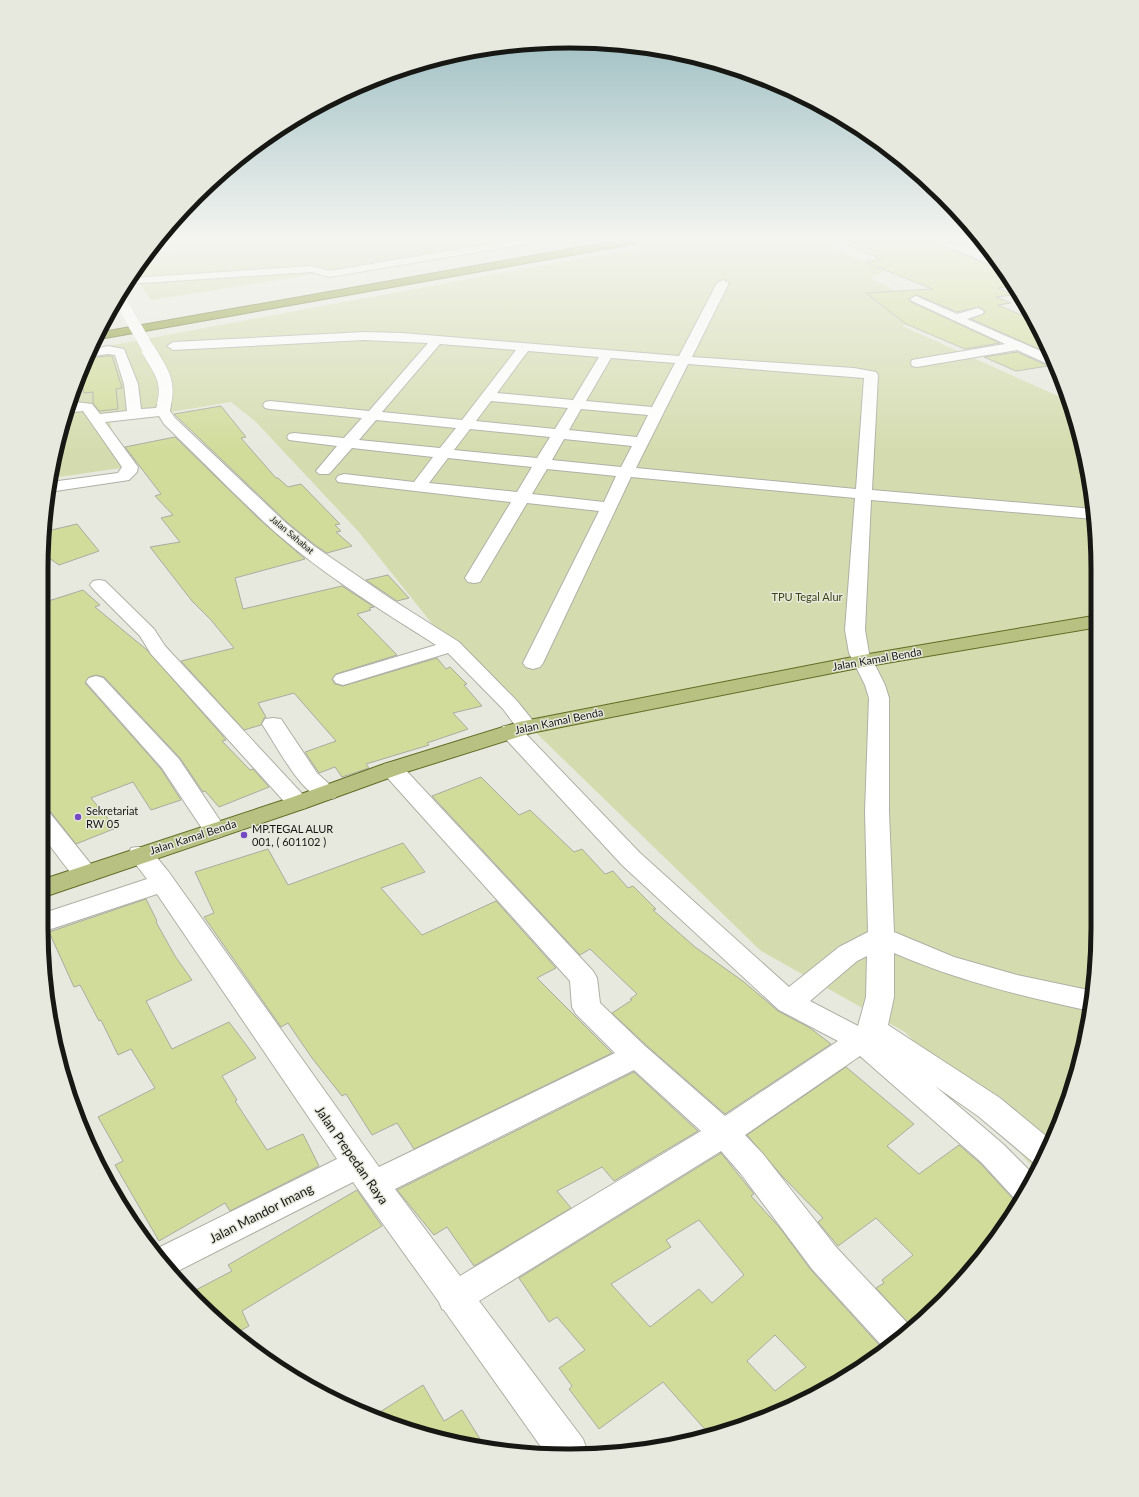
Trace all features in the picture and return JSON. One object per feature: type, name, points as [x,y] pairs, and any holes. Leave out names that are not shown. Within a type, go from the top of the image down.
[{"type":"highway","points":[[110,324],[183,311]]},
{"type":"highway","points":[[104,335],[241,311]]},
{"type":"main road","name":"Jalan Kamal Benda","points":[[48,887],[86,874],[152,869],[215,831],[327,793],[400,778],[521,737],[869,673],[1091,623]]},
{"type":"street","points":[[96,419],[134,414],[164,407],[167,392],[164,376],[126,311]]},
{"type":"street","points":[[533,663],[609,506],[684,360],[707,311]]},
{"type":"street","points":[[941,311],[1018,346],[1044,354]]},
{"type":"street","points":[[956,318],[978,312],[976,311]]},
{"type":"street","points":[[173,346],[364,336],[437,340],[854,372],[871,375],[862,495],[855,630],[859,653],[879,698],[877,812],[881,937],[880,996],[867,1034],[724,1133],[454,1298]]},
{"type":"street","points":[[324,471],[437,340]]},
{"type":"street","points":[[917,363],[1018,346]]},
{"type":"street","points":[[418,487],[525,347]]},
{"type":"street","points":[[96,353],[108,350],[120,352],[131,384],[134,414]]},
{"type":"street","points":[[474,578],[561,434],[607,354]]},
{"type":"street","points":[[487,396],[657,412]]},
{"type":"street","points":[[55,486],[123,476],[129,472],[130,467],[84,401],[75,406]]},
{"type":"street","points":[[270,405],[641,442]]},
{"type":"street","name":"Jalan Sahabat","points":[[164,407],[169,421],[281,528],[308,550],[384,603],[452,646],[510,705],[521,737],[631,859],[797,996],[867,1034]]},
{"type":"street","points":[[294,437],[542,464],[862,495],[1088,514]]},
{"type":"street","points":[[344,479],[609,506]]},
{"type":"street","points":[[99,584],[146,633],[158,650],[298,803]]},
{"type":"street","points":[[343,680],[452,646]]},
{"type":"street","points":[[96,682],[171,764],[215,831]]},
{"type":"street","points":[[273,724],[309,778],[327,793]]},
{"type":"street","points":[[400,778],[583,978],[586,1006],[635,1054],[724,1133],[752,1164],[824,1258],[895,1335]]},
{"type":"street","points":[[48,826],[86,874]]},
{"type":"street","points":[[48,920],[152,869]]},
{"type":"street","name":"Jalan Prepedan Raya","points":[[152,869],[366,1175],[454,1298],[567,1449]]},
{"type":"street","points":[[797,996],[848,954],[881,937]]},
{"type":"street","points":[[881,937],[944,964],[1017,985],[1086,1000]]},
{"type":"street","points":[[867,1034],[989,1107],[1041,1150]]},
{"type":"street","points":[[867,1034],[992,1153],[1022,1185]]},
{"type":"street","name":"Jalan Mandor Imang","points":[[168,1260],[619,1065],[635,1054]]},
{"type":"green space","name":"TPU Tegal Alur","points":[[297,311],[937,311],[943,314],[902,326],[1061,397],[1081,468],[1087,501],[1090,535],[1090,962],[1087,996],[1073,1062],[1051,1127],[1033,1166],[905,1032],[761,951],[462,661],[358,531],[256,422],[231,402],[110,422],[121,468],[56,477],[66,435],[76,402],[98,348]]},
{"type":"building","points":[[889,311],[930,311],[1000,343],[965,349],[906,324]]},
{"type":"building","points":[[985,311],[1012,311],[1025,317],[1042,351],[971,319],[985,313]]},
{"type":"building","points":[[1017,352],[1048,366],[1016,371],[984,357]]},
{"type":"building","points":[[112,356],[122,388],[116,389],[118,409],[99,411],[93,403],[93,392],[84,393],[82,385],[94,357]]},
{"type":"building","points":[[221,406],[246,437],[241,438],[276,478],[288,487],[301,484],[340,524],[335,525],[341,531],[336,532],[352,546],[327,553],[315,545],[288,523],[174,414]]},
{"type":"building","points":[[175,437],[260,520],[305,559],[235,578],[243,609],[342,586],[374,607],[369,608],[371,610],[357,614],[397,655],[336,674],[332,679],[335,684],[343,686],[437,658],[446,669],[450,667],[467,684],[464,685],[482,706],[453,713],[468,729],[427,743],[429,745],[366,764],[369,768],[342,777],[335,767],[319,773],[305,752],[336,741],[294,693],[258,703],[266,717],[261,725],[244,730],[181,661],[234,648],[211,620],[192,601],[150,547],[180,542],[161,518],[173,515],[155,496],[161,494],[125,447]]},
{"type":"building","points":[[77,524],[99,551],[59,565],[48,557],[49,530]]},
{"type":"building","points":[[388,575],[409,598],[397,601],[366,580]]},
{"type":"building","points":[[83,590],[100,605],[95,607],[147,650],[226,740],[222,741],[250,770],[253,769],[269,787],[219,807],[205,791],[203,792],[180,758],[104,677],[96,675],[89,677],[85,683],[161,769],[181,800],[151,810],[133,782],[91,798],[116,828],[76,844],[48,810],[48,601]]},
{"type":"building","points":[[481,777],[519,815],[530,810],[574,852],[582,849],[605,874],[613,871],[628,888],[633,886],[656,909],[653,910],[695,947],[744,982],[778,1011],[810,1028],[831,1044],[725,1114],[646,1045],[612,1013],[632,1000],[630,999],[637,994],[590,949],[580,955],[432,796]]},
{"type":"building","points":[[403,843],[425,872],[381,888],[422,935],[496,901],[556,968],[537,978],[612,1053],[414,1149],[397,1123],[372,1135],[346,1094],[342,1096],[312,1058],[288,1023],[281,1027],[204,917],[214,913],[195,872],[268,849],[288,885]]},
{"type":"building","points":[[146,899],[157,921],[156,922],[175,956],[192,980],[146,1001],[172,1049],[229,1022],[256,1058],[222,1076],[237,1100],[235,1101],[267,1150],[303,1134],[319,1166],[230,1211],[225,1203],[159,1241],[115,1165],[123,1161],[98,1117],[155,1088],[131,1049],[118,1055],[101,1020],[99,1021],[80,985],[74,987],[49,932]]},
{"type":"building","points":[[846,1067],[914,1124],[887,1146],[919,1174],[959,1145],[980,1163],[1014,1200],[983,1245],[962,1271],[909,1323],[876,1288],[884,1283],[882,1280],[913,1255],[876,1218],[838,1246],[818,1222],[823,1218],[783,1177],[747,1135]]},
{"type":"building","points":[[634,1072],[698,1131],[614,1181],[602,1167],[557,1191],[571,1208],[474,1266],[447,1227],[434,1235],[397,1190]]},
{"type":"building","points":[[721,1153],[754,1194],[751,1196],[780,1228],[811,1270],[880,1346],[830,1379],[800,1395],[769,1409],[706,1430],[663,1382],[599,1429],[569,1389],[572,1386],[559,1368],[585,1350],[557,1317],[549,1322],[519,1278]],"holes":[[[699,1220],[744,1275],[712,1303],[699,1289],[650,1327],[611,1284],[671,1247],[666,1240]],[[775,1335],[806,1367],[775,1391],[747,1361]]]},
{"type":"building","points":[[357,1190],[382,1226],[242,1311],[249,1326],[240,1331],[195,1290],[232,1271],[228,1265]]},
{"type":"building","points":[[423,1385],[444,1421],[462,1410],[482,1441],[435,1431],[379,1412]]},
{"type":"place","name":"Sekretariat RW 05","points":[[78,817]]},
{"type":"place","name":"MP.TEGAL ALUR 001, ( 601102 )","points":[[244,835]]}]
